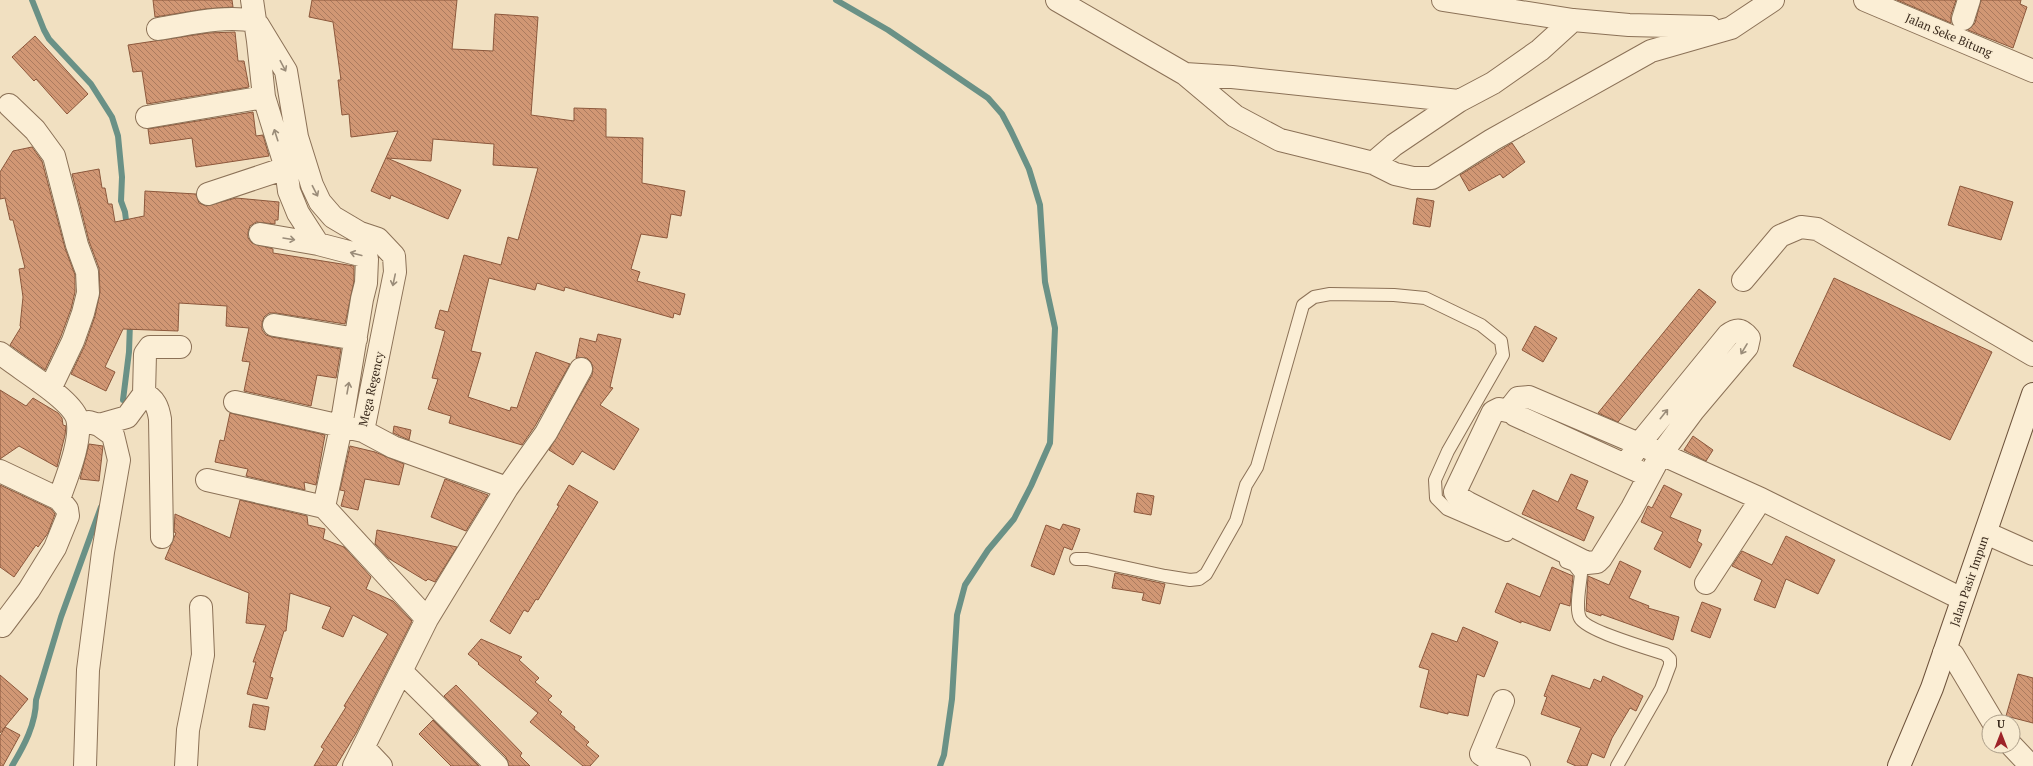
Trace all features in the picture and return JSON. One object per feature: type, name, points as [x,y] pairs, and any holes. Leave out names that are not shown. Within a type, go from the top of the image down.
[{"type":"street","points":[[1057,0],[1185,74],[1235,116],[1280,140],[1373,164],[1395,174],[1413,178],[1432,178],[1492,140],[1651,50],[1731,28],[1773,0]]},
{"type":"street","points":[[1443,0],[1573,20],[1629,25],[1731,28]]},
{"type":"street","name":"Jalan Seke Bitung","points":[[1864,0],[2033,71]]},
{"type":"street","points":[[158,29],[222,18],[240,18],[253,10],[264,97],[286,168],[289,191],[298,213],[318,244]]},
{"type":"street","name":"Mega Regency","points":[[253,10],[286,71],[297,138],[312,185],[320,202],[333,217],[360,233],[378,239],[394,256],[395,272],[363,431],[341,427],[362,299],[366,283],[367,259],[364,256],[318,244]]},
{"type":"street","points":[[1373,164],[1394,145],[1459,102],[1493,83],[1540,50],[1573,20]]},
{"type":"street","points":[[1185,74],[1232,77],[1459,102]]},
{"type":"street","points":[[147,117],[264,97]]},
{"type":"street","points":[[9,105],[35,130],[54,156],[77,245],[87,272],[88,293],[84,313],[50,389]]},
{"type":"street","points":[[208,194],[286,168]]},
{"type":"street","points":[[1743,280],[1780,236],[1801,227],[1817,229],[2033,355]]},
{"type":"street","points":[[260,234],[318,244]]},
{"type":"street","points":[[274,325],[356,340]]},
{"type":"street","points":[[1626,464],[1639,444],[1728,335],[1733,330],[1739,329],[1745,332],[1749,338],[1747,347],[1693,411],[1661,454],[1632,508],[1597,562],[1587,563],[1468,503],[1458,497],[1455,492],[1493,412],[1499,409],[1512,412],[1515,415],[1626,464],[1649,476]]},
{"type":"street","points":[[99,425],[127,417],[144,394],[146,354],[150,347],[180,347]]},
{"type":"street","points":[[0,353],[50,389],[65,402],[77,418],[78,428],[73,459],[59,499]]},
{"type":"street","points":[[381,766],[359,757],[427,619],[507,488],[546,433],[581,369]]},
{"type":"street","points":[[144,394],[152,398],[158,408],[160,419],[162,537]]},
{"type":"street","name":"Jalan Pasir Impun","points":[[1898,766],[1932,688],[2033,394]]},
{"type":"street","points":[[1512,412],[1511,407],[1518,398],[1529,397],[1639,444],[1761,499],[1962,599]]},
{"type":"street","points":[[235,402],[341,427],[324,507]]},
{"type":"street","points":[[77,418],[99,425],[113,435],[119,460],[103,552],[88,670],[85,766]]},
{"type":"street","points":[[363,431],[393,447],[507,488]]},
{"type":"street","points":[[0,471],[59,499],[66,508],[68,516],[55,548],[29,590],[2,626]]},
{"type":"street","points":[[207,480],[324,507],[427,619]]},
{"type":"street","points":[[1706,583],[1761,499]]},
{"type":"street","points":[[1986,533],[2033,554]]},
{"type":"street","points":[[186,766],[188,730],[203,655],[200,607]]},
{"type":"street","points":[[1944,653],[1953,655],[1988,714]]},
{"type":"street","points":[[402,672],[497,766]]},
{"type":"street","points":[[1503,701],[1481,754],[1519,766]]},
{"type":"street","points":[[2020,754],[2031,766]]},
{"type":"lane","points":[[1076,559],[1087,559],[1190,580],[1199,579],[1206,574],[1236,521],[1246,485],[1257,467],[1303,305],[1314,297],[1330,294],[1394,295],[1425,298],[1481,325],[1501,341],[1503,355],[1448,451],[1435,480],[1436,498],[1447,508],[1574,565],[1580,574],[1577,609],[1580,619],[1593,629],[1665,654],[1670,659],[1670,665],[1661,689],[1617,766]]},
{"type":"building","points":[[153,0],[232,0],[233,7],[205,9],[155,17]]},
{"type":"building","points":[[312,0],[457,0],[452,49],[493,51],[495,14],[538,17],[531,115],[574,121],[574,108],[606,109],[606,137],[643,138],[642,183],[685,191],[681,216],[671,214],[667,238],[641,234],[631,269],[640,272],[637,281],[685,294],[680,315],[674,313],[673,318],[565,287],[564,291],[537,283],[535,290],[489,278],[471,351],[481,353],[468,397],[510,411],[511,407],[517,408],[536,352],[570,364],[535,426],[522,445],[449,423],[451,416],[428,409],[438,379],[432,378],[445,331],[435,328],[440,310],[448,312],[464,255],[501,265],[508,237],[518,240],[538,168],[493,165],[494,144],[433,139],[431,161],[387,158],[461,190],[448,219],[391,195],[390,199],[371,191],[398,131],[351,137],[349,114],[342,115],[338,80],[341,80],[333,22],[309,17]]},
{"type":"building","points":[[1897,0],[1956,0],[1951,15],[1951,23]]},
{"type":"building","points":[[1981,0],[2021,0],[2020,4],[2027,7],[2013,48],[1968,30],[1975,23]]},
{"type":"building","points":[[235,32],[238,61],[244,61],[249,87],[147,104],[142,71],[133,72],[128,45],[208,33]]},
{"type":"building","points":[[35,36],[88,94],[67,114],[36,79],[34,81],[12,57]]},
{"type":"building","points":[[253,112],[256,136],[263,135],[269,156],[196,167],[192,138],[150,144],[148,129]]},
{"type":"building","points":[[1512,143],[1525,162],[1503,178],[1500,174],[1469,191],[1460,175]]},
{"type":"building","points":[[32,147],[42,161],[65,248],[75,275],[75,292],[71,309],[61,336],[45,370],[10,345],[21,327],[23,297],[19,269],[25,268],[13,220],[10,220],[5,198],[0,199],[0,172],[13,151]]},
{"type":"building","points":[[99,169],[102,188],[105,188],[108,204],[112,204],[115,222],[144,216],[145,191],[196,194],[199,203],[206,206],[236,198],[279,202],[278,220],[275,220],[275,224],[256,222],[250,226],[248,238],[252,243],[273,249],[273,253],[354,266],[354,281],[345,324],[276,313],[269,313],[264,317],[262,323],[262,330],[266,335],[272,337],[341,349],[336,378],[317,375],[311,406],[244,391],[250,362],[242,361],[249,328],[226,326],[227,306],[179,303],[178,331],[123,329],[105,367],[115,372],[106,391],[71,374],[85,345],[95,316],[100,292],[99,268],[89,241],[72,174]]},
{"type":"building","points":[[1960,186],[2013,202],[2001,240],[1948,225]]},
{"type":"building","points":[[1417,198],[1434,201],[1430,227],[1413,224]]},
{"type":"building","points":[[1834,278],[1992,352],[1950,440],[1793,366]]},
{"type":"building","points":[[1699,289],[1716,302],[1695,328],[1618,422],[1598,413]]},
{"type":"building","points":[[1535,326],[1557,338],[1543,362],[1522,350]]},
{"type":"building","points":[[598,334],[621,339],[610,387],[613,388],[600,405],[639,429],[614,470],[582,451],[573,465],[549,450],[592,375],[593,368],[591,362],[587,358],[576,358],[580,338],[596,342]]},
{"type":"building","points":[[0,390],[26,406],[33,398],[58,413],[62,418],[63,425],[66,426],[57,467],[19,446],[0,459]]},
{"type":"building","points":[[230,413],[325,435],[316,485],[304,482],[305,490],[246,476],[248,469],[215,462],[220,440],[224,441]]},
{"type":"building","points":[[394,426],[411,430],[409,440],[393,433]]},
{"type":"building","points":[[1693,436],[1713,450],[1706,461],[1684,450]]},
{"type":"building","points":[[89,444],[103,446],[99,481],[80,479]]},
{"type":"building","points":[[350,446],[375,452],[404,464],[399,485],[365,479],[358,510],[341,506],[345,491],[340,490]]},
{"type":"building","points":[[1571,474],[1588,481],[1576,509],[1594,517],[1584,541],[1522,514],[1533,490],[1558,502]]},
{"type":"building","points":[[445,479],[488,495],[466,531],[431,517]]},
{"type":"building","points":[[0,485],[51,509],[55,514],[48,533],[38,547],[36,545],[14,577],[0,567]]},
{"type":"building","points":[[569,485],[598,502],[538,600],[536,599],[528,612],[524,610],[510,634],[490,621],[559,506],[557,505]]},
{"type":"building","points":[[1664,485],[1682,494],[1670,517],[1701,530],[1697,541],[1702,544],[1690,568],[1654,549],[1663,532],[1641,522],[1648,506],[1652,508]]},
{"type":"building","points":[[1137,493],[1154,496],[1151,515],[1134,512]]},
{"type":"building","points":[[240,500],[307,516],[308,525],[325,529],[323,539],[344,547],[371,577],[366,589],[393,601],[412,621],[356,733],[336,766],[314,766],[324,749],[321,747],[388,634],[353,615],[343,637],[322,628],[331,607],[290,593],[286,631],[284,631],[270,677],[273,678],[267,699],[247,694],[256,662],[253,662],[266,625],[246,623],[249,593],[165,559],[176,533],[174,532],[175,514],[230,538]]},
{"type":"building","points":[[1063,524],[1080,529],[1072,550],[1064,547],[1054,575],[1031,566],[1046,525],[1060,530]]},
{"type":"building","points":[[377,530],[457,547],[435,582],[428,579],[426,581],[388,558],[375,544]]},
{"type":"building","points":[[1786,536],[1835,560],[1818,594],[1786,579],[1775,608],[1754,600],[1762,580],[1732,566],[1742,551],[1772,565]]},
{"type":"building","points":[[1620,561],[1641,571],[1629,598],[1649,606],[1648,608],[1679,617],[1673,640],[1601,614],[1601,616],[1586,611],[1588,576],[1609,585]]},
{"type":"building","points":[[1552,567],[1573,576],[1570,606],[1560,603],[1550,631],[1521,621],[1521,623],[1495,612],[1507,583],[1540,597]]},
{"type":"building","points":[[1115,573],[1165,584],[1160,604],[1142,600],[1144,593],[1112,588]]},
{"type":"building","points":[[1702,602],[1721,609],[1710,638],[1691,631]]},
{"type":"building","points":[[1463,627],[1498,642],[1484,677],[1477,674],[1468,716],[1448,712],[1448,714],[1420,707],[1429,670],[1419,667],[1432,633],[1457,642]]},
{"type":"building","points":[[481,639],[522,657],[519,660],[539,678],[535,682],[552,696],[548,700],[562,712],[560,714],[589,742],[586,745],[599,756],[590,766],[583,766],[530,722],[538,713],[478,664],[479,663],[468,654]]},
{"type":"building","points":[[2018,674],[2033,678],[2033,723],[2021,720],[2021,714],[2007,714]]},
{"type":"building","points":[[0,675],[28,699],[0,733]]},
{"type":"building","points":[[1552,675],[1590,689],[1594,679],[1601,682],[1603,676],[1643,696],[1636,711],[1630,708],[1612,738],[1604,758],[1592,753],[1587,766],[1576,766],[1567,762],[1581,728],[1541,714],[1547,697],[1544,696]]},
{"type":"building","points":[[456,685],[522,753],[520,756],[530,766],[509,766],[506,757],[444,696]]},
{"type":"building","points":[[253,704],[269,707],[265,730],[249,727]]},
{"type":"building","points":[[433,720],[479,766],[451,766],[419,734]]},
{"type":"building","points":[[5,727],[20,735],[3,766],[0,766],[0,736]]},
{"type":"waterway","points":[[32,0],[49,39],[91,84],[112,117],[118,136],[122,177],[121,201],[125,212],[127,228]]},
{"type":"waterway","points":[[836,0],[888,30],[988,98],[1002,114],[1011,131],[1029,169],[1040,205],[1045,282],[1055,328],[1050,443],[1031,486],[1014,519],[988,550],[965,585],[957,615],[952,699],[944,755],[940,766]]},
{"type":"waterway","points":[[123,400],[129,352],[130,323]]},
{"type":"waterway","points":[[12,766],[25,743],[32,726],[36,700],[61,617],[101,507]]}]
